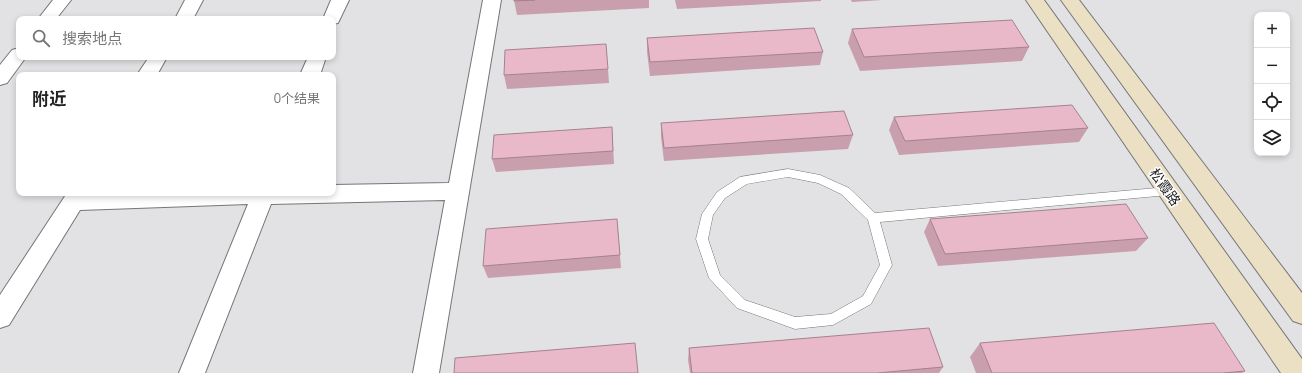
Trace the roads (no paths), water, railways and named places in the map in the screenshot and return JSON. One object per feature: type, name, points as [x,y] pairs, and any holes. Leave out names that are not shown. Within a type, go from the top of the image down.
[{"type":"main road","name":"松霞路","points":[[1035,0],[1296,373]]},
{"type":"main road","points":[[1070,0],[1302,314]]},
{"type":"street","points":[[49,16],[62,0]]},
{"type":"street","points":[[186,16],[194,0]]},
{"type":"street","points":[[333,16],[340,0]]},
{"type":"street","points":[[426,373],[492,0]]},
{"type":"street","points":[[0,78],[16,58]]},
{"type":"street","points":[[150,72],[156,60]]},
{"type":"street","points":[[311,72],[316,60]]},
{"type":"street","points":[[336,193],[458,191]]},
{"type":"street","points":[[0,317],[76,197],[138,196]]},
{"type":"street","points":[[192,373],[262,196]]},
{"type":"lane","points":[[873,218],[886,265],[867,300],[833,319],[795,323],[741,304],[715,278],[702,239],[708,214],[721,196],[744,180],[788,173],[820,179],[845,191],[873,218],[1168,191]]}]
